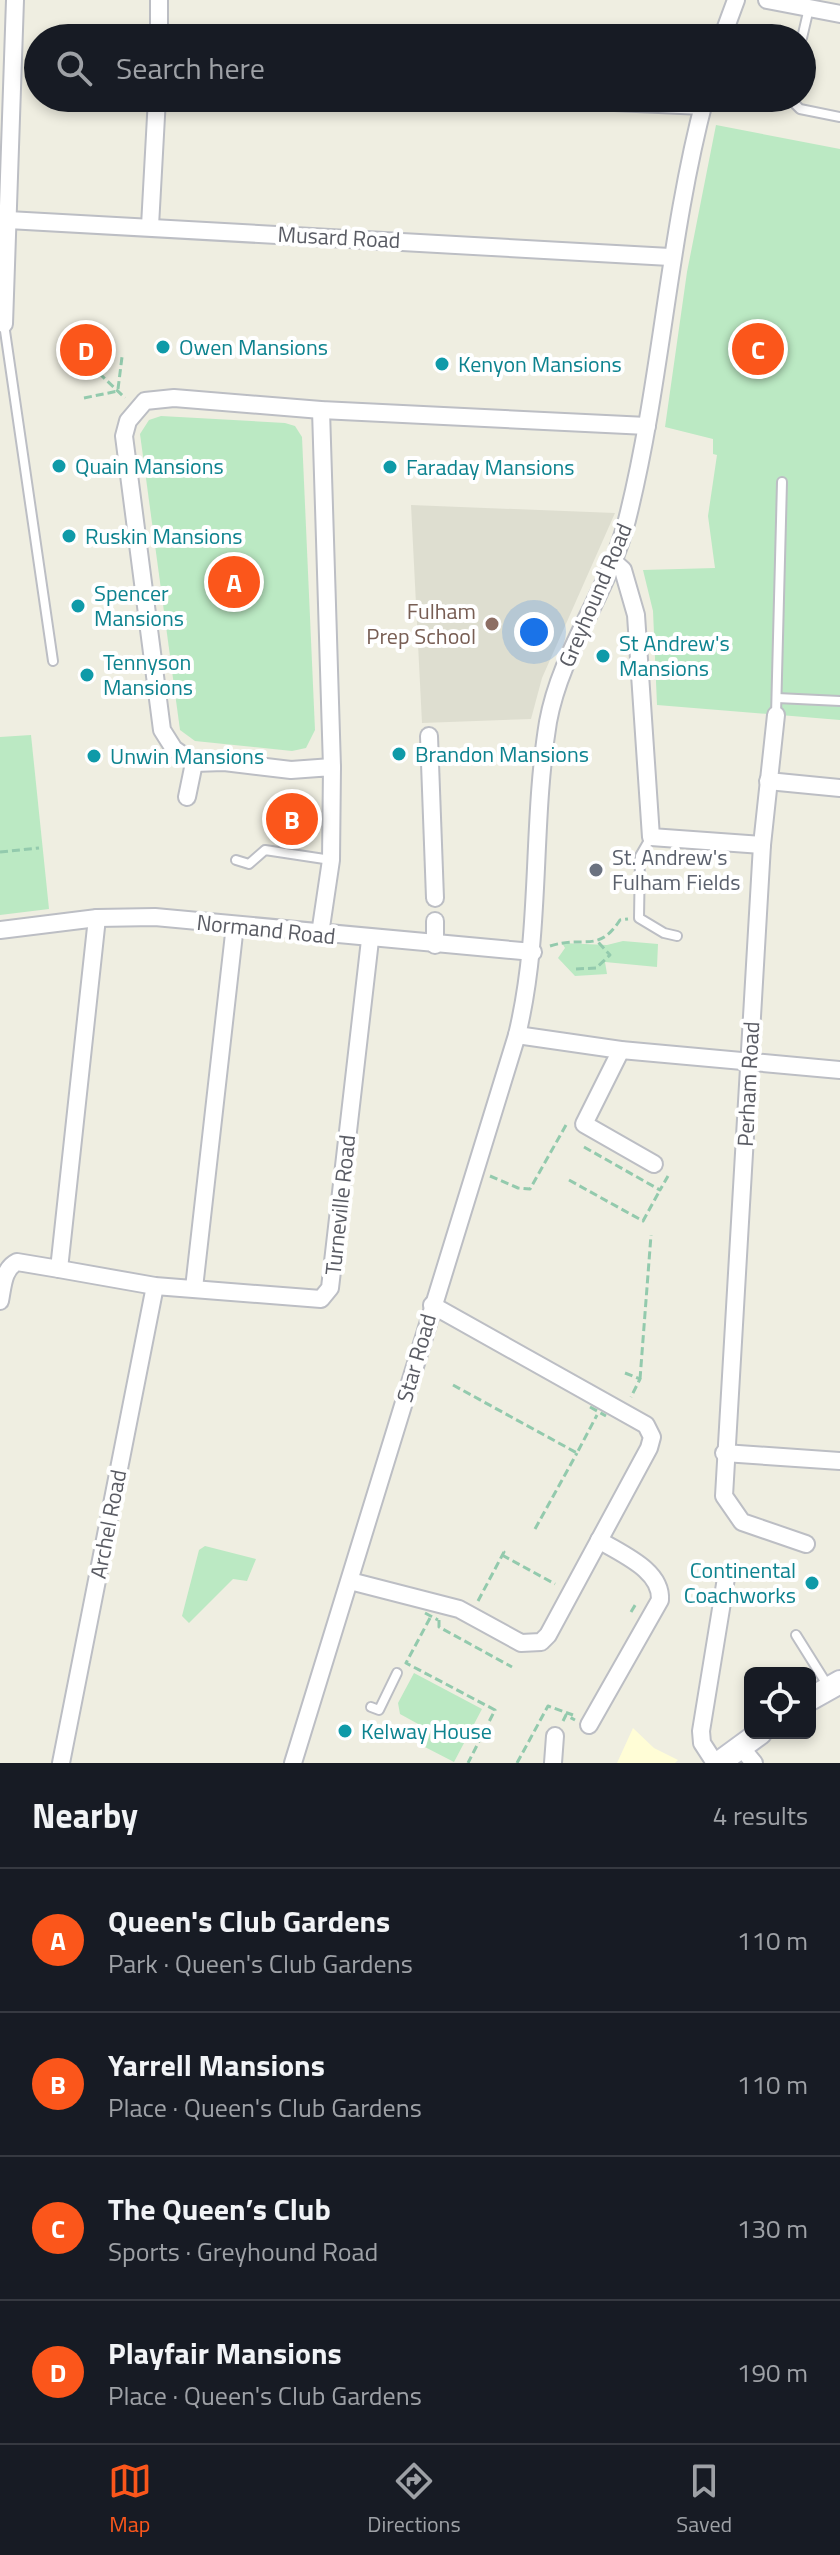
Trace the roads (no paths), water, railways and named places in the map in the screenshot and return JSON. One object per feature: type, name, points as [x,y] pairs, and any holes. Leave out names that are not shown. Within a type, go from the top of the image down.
[{"type":"main road","points":[[717,1763],[747,1755]]},
{"type":"street","points":[[4,324],[8,220],[4,187],[15,0]]},
{"type":"street","points":[[159,0],[159,24]]},
{"type":"street","points":[[727,24],[736,0]]},
{"type":"street","points":[[767,0],[840,14]]},
{"type":"street","points":[[150,226],[156,112]]},
{"type":"street","name":"Greyhound Road","points":[[533,952],[541,794],[549,719],[572,648],[613,561],[628,514],[647,426],[670,257],[702,112]]},
{"type":"street","name":"Musard Road","points":[[8,220],[670,257]]},
{"type":"street","points":[[332,767],[291,770],[224,762],[194,763],[174,749],[162,730],[124,436],[128,421],[145,401],[159,398],[321,410],[647,426]]},
{"type":"street","points":[[320,934],[331,860],[332,767],[321,410]]},
{"type":"street","points":[[613,561],[623,570],[636,615],[651,837],[762,845]]},
{"type":"street","name":"Perham Road","points":[[776,707],[762,845],[724,1453],[724,1496],[742,1522],[806,1544]]},
{"type":"street","points":[[429,736],[435,898]]},
{"type":"street","points":[[187,797],[194,763]]},
{"type":"street","points":[[768,781],[840,788]]},
{"type":"street","name":"Normand Road","points":[[0,930],[97,918],[155,917],[370,940],[533,952]]},
{"type":"street","points":[[59,1269],[97,918]]},
{"type":"street","points":[[435,921],[435,945]]},
{"type":"street","points":[[194,1288],[235,925]]},
{"type":"street","name":"Turneville Road","points":[[0,1301],[6,1273],[17,1262],[155,1286],[321,1299],[330,1288],[370,940]]},
{"type":"street","name":"Star Road","points":[[293,1763],[323,1686],[350,1581],[432,1305],[517,1035],[533,952]]},
{"type":"street","points":[[517,1035],[621,1050],[750,1059],[840,1070]]},
{"type":"street","points":[[621,1050],[584,1124],[654,1164]]},
{"type":"street","name":"Archel Road","points":[[61,1763],[155,1286]]},
{"type":"street","points":[[350,1581],[434,1612],[470,1615],[521,1643],[541,1642],[548,1635],[652,1437],[646,1425],[600,1408],[432,1305]]},
{"type":"street","points":[[724,1453],[840,1461]]},
{"type":"street","points":[[589,1725],[660,1600],[661,1590],[653,1575],[599,1540]]},
{"type":"street","points":[[717,1763],[702,1743],[701,1731],[727,1572]]},
{"type":"street","points":[[553,1763],[555,1736]]},
{"type":"lane","points":[[805,24],[809,8]]},
{"type":"lane","points":[[815,112],[840,117]]},
{"type":"lane","points":[[4,324],[53,661]]},
{"type":"lane","points":[[782,482],[776,707],[840,701]]},
{"type":"lane","points":[[651,837],[640,856],[639,918],[664,933],[677,936]]},
{"type":"lane","points":[[236,860],[249,864],[265,850],[331,860]]},
{"type":"lane","points":[[796,1635],[826,1689]]},
{"type":"lane","points":[[371,1707],[379,1710],[397,1673]]},
{"type":"place","name":"Owen Mansions","points":[[163,347]]},
{"type":"place","name":"The Queen’s Club","points":[[758,349]]},
{"type":"place","name":"Playfair Mansions","points":[[86,350]]},
{"type":"place","name":"Kenyon Mansions","points":[[442,364]]},
{"type":"place","name":"Quain Mansions","points":[[59,466]]},
{"type":"place","name":"Faraday Mansions","points":[[390,467]]},
{"type":"place","name":"Ruskin Mansions","points":[[69,536]]},
{"type":"place","name":"Queen's Club Gardens","points":[[234,582]]},
{"type":"place","name":"Spencer Mansions","points":[[78,606]]},
{"type":"place","name":"Fulham Prep School","points":[[492,624]]},
{"type":"place","name":"St Andrew's Mansions","points":[[603,656]]},
{"type":"place","name":"Tennyson Mansions","points":[[87,675]]},
{"type":"place","name":"Brandon Mansions","points":[[399,754]]},
{"type":"place","name":"Unwin Mansions","points":[[94,756]]},
{"type":"place","name":"Yarrell Mansions","points":[[292,819]]},
{"type":"place","name":"St. Andrew's Fulham Fields","points":[[596,870]]},
{"type":"place","name":"Continental Coachworks","points":[[812,1583]]},
{"type":"place","name":"Kelway House","points":[[345,1731]]}]
